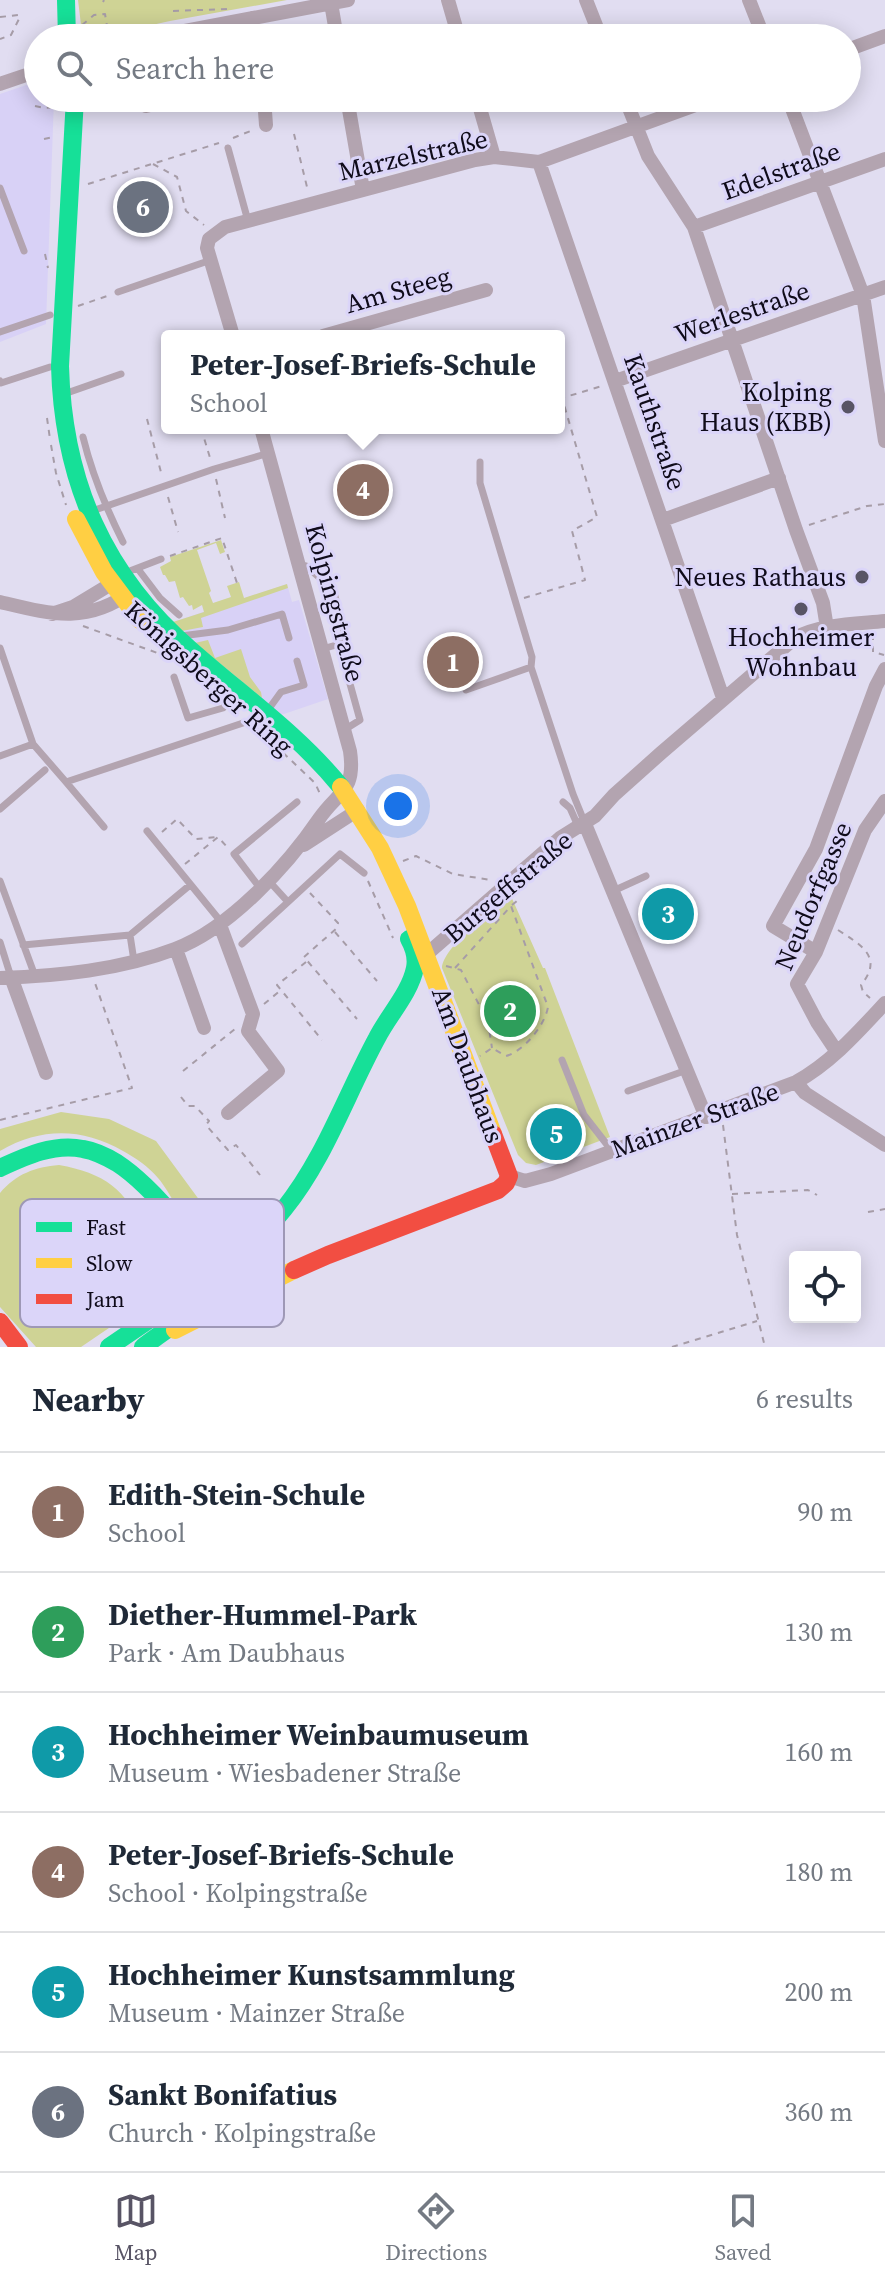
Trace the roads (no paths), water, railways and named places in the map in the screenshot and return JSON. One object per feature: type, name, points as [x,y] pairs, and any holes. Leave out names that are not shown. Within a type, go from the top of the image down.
[{"type":"main road","points":[[66,0],[72,24]]},
{"type":"main road","name":"Königsberger Ring","points":[[59,112],[54,212],[59,312],[50,367],[58,457],[68,498],[91,553],[234,695]]},
{"type":"main road","name":"Königsberger Ring","points":[[74,112],[61,345],[62,395],[69,451],[80,493],[96,510],[124,583],[176,653],[322,764],[353,814],[413,951]]},
{"type":"main road","name":"Burgeffstraße","points":[[284,1210],[332,1135],[359,1072],[412,977],[416,965],[413,951]]},
{"type":"main road","name":"Am Daubhaus","points":[[413,951],[443,1002],[509,1176]]},
{"type":"main road","points":[[402,994],[416,987],[425,987],[434,990],[443,1002]]},
{"type":"main road","points":[[5,1167],[40,1151],[81,1149],[107,1158],[130,1174],[155,1199]]},
{"type":"main road","points":[[284,1275],[494,1192],[506,1183],[509,1176]]},
{"type":"main road","points":[[0,1322],[19,1347]]},
{"type":"main road","points":[[109,1347],[138,1327]]},
{"type":"main road","points":[[143,1347],[166,1327]]},
{"type":"main road","points":[[143,1347],[181,1327]]},
{"type":"main road","points":[[0,1343],[5,1347]]},
{"type":"street","points":[[221,24],[348,0]]},
{"type":"street","points":[[448,0],[455,24]]},
{"type":"street","points":[[586,0],[595,24]]},
{"type":"street","points":[[749,0],[758,24]]},
{"type":"street","points":[[331,3],[335,24]]},
{"type":"street","points":[[252,18],[253,24]]},
{"type":"street","points":[[861,45],[885,36]]},
{"type":"street","points":[[0,84],[24,76]]},
{"type":"street","points":[[265,112],[266,125]]},
{"type":"street","points":[[349,112],[363,190]]},
{"type":"street","points":[[481,112],[494,157]]},
{"type":"street","points":[[630,112],[648,156],[694,227],[823,603],[827,628]]},
{"type":"street","name":"Marzelstraße","points":[[211,260],[207,248],[209,239],[225,227],[475,160],[494,157],[539,162],[677,112]]},
{"type":"street","points":[[793,112],[863,295],[878,349],[885,441]]},
{"type":"street","name":"Edelstraße","points":[[694,227],[885,159]]},
{"type":"street","name":"Kauthstraße","points":[[539,162],[723,698]]},
{"type":"street","points":[[211,260],[231,330]]},
{"type":"street","name":"Werlestraße","points":[[615,381],[885,287]]},
{"type":"street","name":"Am Steeg","points":[[344,330],[486,290]]},
{"type":"street","name":"Kolpingstraße","points":[[263,434],[351,762],[349,783],[340,796]]},
{"type":"street","points":[[663,520],[779,478]]},
{"type":"street","points":[[0,602],[52,614],[124,583]]},
{"type":"street","name":"Burgeffstraße","points":[[413,951],[511,882],[560,838],[582,826],[723,698],[795,638],[827,628],[885,621]]},
{"type":"street","points":[[816,952],[773,926],[816,849],[885,669]]},
{"type":"street","points":[[46,1073],[6,978],[134,962],[176,949],[221,924],[264,884],[300,847],[326,808],[340,796]]},
{"type":"street","name":"Neudorfgasse","points":[[837,1052],[797,984],[816,952],[865,830],[884,804]]},
{"type":"street","points":[[300,847],[353,814]]},
{"type":"street","points":[[582,826],[613,891],[687,1070],[712,1114]]},
{"type":"street","points":[[221,924],[253,1014],[248,1031],[278,1071],[228,1113]]},
{"type":"street","points":[[176,949],[204,1028]]},
{"type":"street","name":"Mainzer Straße","points":[[509,1176],[532,1180],[796,1082],[837,1052],[883,1005]]},
{"type":"street","points":[[796,1082],[805,1093],[885,1145]]},
{"type":"lane","points":[[228,148],[248,221]]},
{"type":"lane","points":[[0,188],[24,251]]},
{"type":"lane","points":[[118,292],[211,260]]},
{"type":"lane","points":[[0,332],[59,312]]},
{"type":"lane","points":[[0,381],[50,367]]},
{"type":"lane","points":[[62,395],[121,374]]},
{"type":"lane","name":"Königsberger Ring","points":[[83,437],[96,510],[123,542]]},
{"type":"lane","points":[[96,510],[269,453]]},
{"type":"lane","points":[[480,462],[480,483],[532,657],[531,667],[582,826]]},
{"type":"lane","points":[[124,583],[161,559]]},
{"type":"lane","points":[[299,565],[306,566],[333,589],[347,642],[322,649]]},
{"type":"lane","points":[[124,583],[160,598],[179,615]]},
{"type":"lane","points":[[175,637],[228,630],[282,614],[289,638]]},
{"type":"lane","points":[[339,644],[360,720],[344,730]]},
{"type":"lane","points":[[0,648],[33,744],[104,827]]},
{"type":"lane","points":[[66,782],[268,710],[281,692],[304,685],[297,661]]},
{"type":"lane","points":[[466,690],[531,667]]},
{"type":"lane","points":[[174,677],[188,718],[223,708],[234,695]]},
{"type":"lane","points":[[0,756],[33,744]]},
{"type":"lane","points":[[0,809],[45,770]]},
{"type":"lane","points":[[288,902],[264,884],[234,854],[297,802]]},
{"type":"lane","points":[[563,802],[582,826]]},
{"type":"lane","points":[[147,831],[221,924]]},
{"type":"lane","points":[[242,944],[340,854],[364,873]]},
{"type":"lane","points":[[613,891],[646,876]]},
{"type":"lane","points":[[0,881],[35,976]]},
{"type":"lane","points":[[23,945],[130,935],[190,885]]},
{"type":"lane","points":[[130,935],[134,962]]},
{"type":"lane","points":[[0,942],[6,978]]},
{"type":"lane","points":[[562,1060],[584,1115],[612,1151]]},
{"type":"lane","points":[[628,1091],[687,1070]]},
{"type":"place","name":"Sankt Bonifatius","points":[[143,207]]},
{"type":"place","name":"Kolping Haus (KBB)","points":[[848,407]]},
{"type":"place","name":"Peter-Josef-Briefs-Schule","points":[[363,490]]},
{"type":"place","name":"Neues Rathaus","points":[[862,577]]},
{"type":"place","name":"Hochheimer Wohnbau","points":[[801,609]]},
{"type":"place","name":"Edith-Stein-Schule","points":[[453,662]]},
{"type":"place","name":"Hochheimer Weinbaumuseum","points":[[668,914]]},
{"type":"place","name":"Diether-Hummel-Park","points":[[510,1011]]},
{"type":"place","name":"Hochheimer Kunstsammlung","points":[[556,1134]]}]
